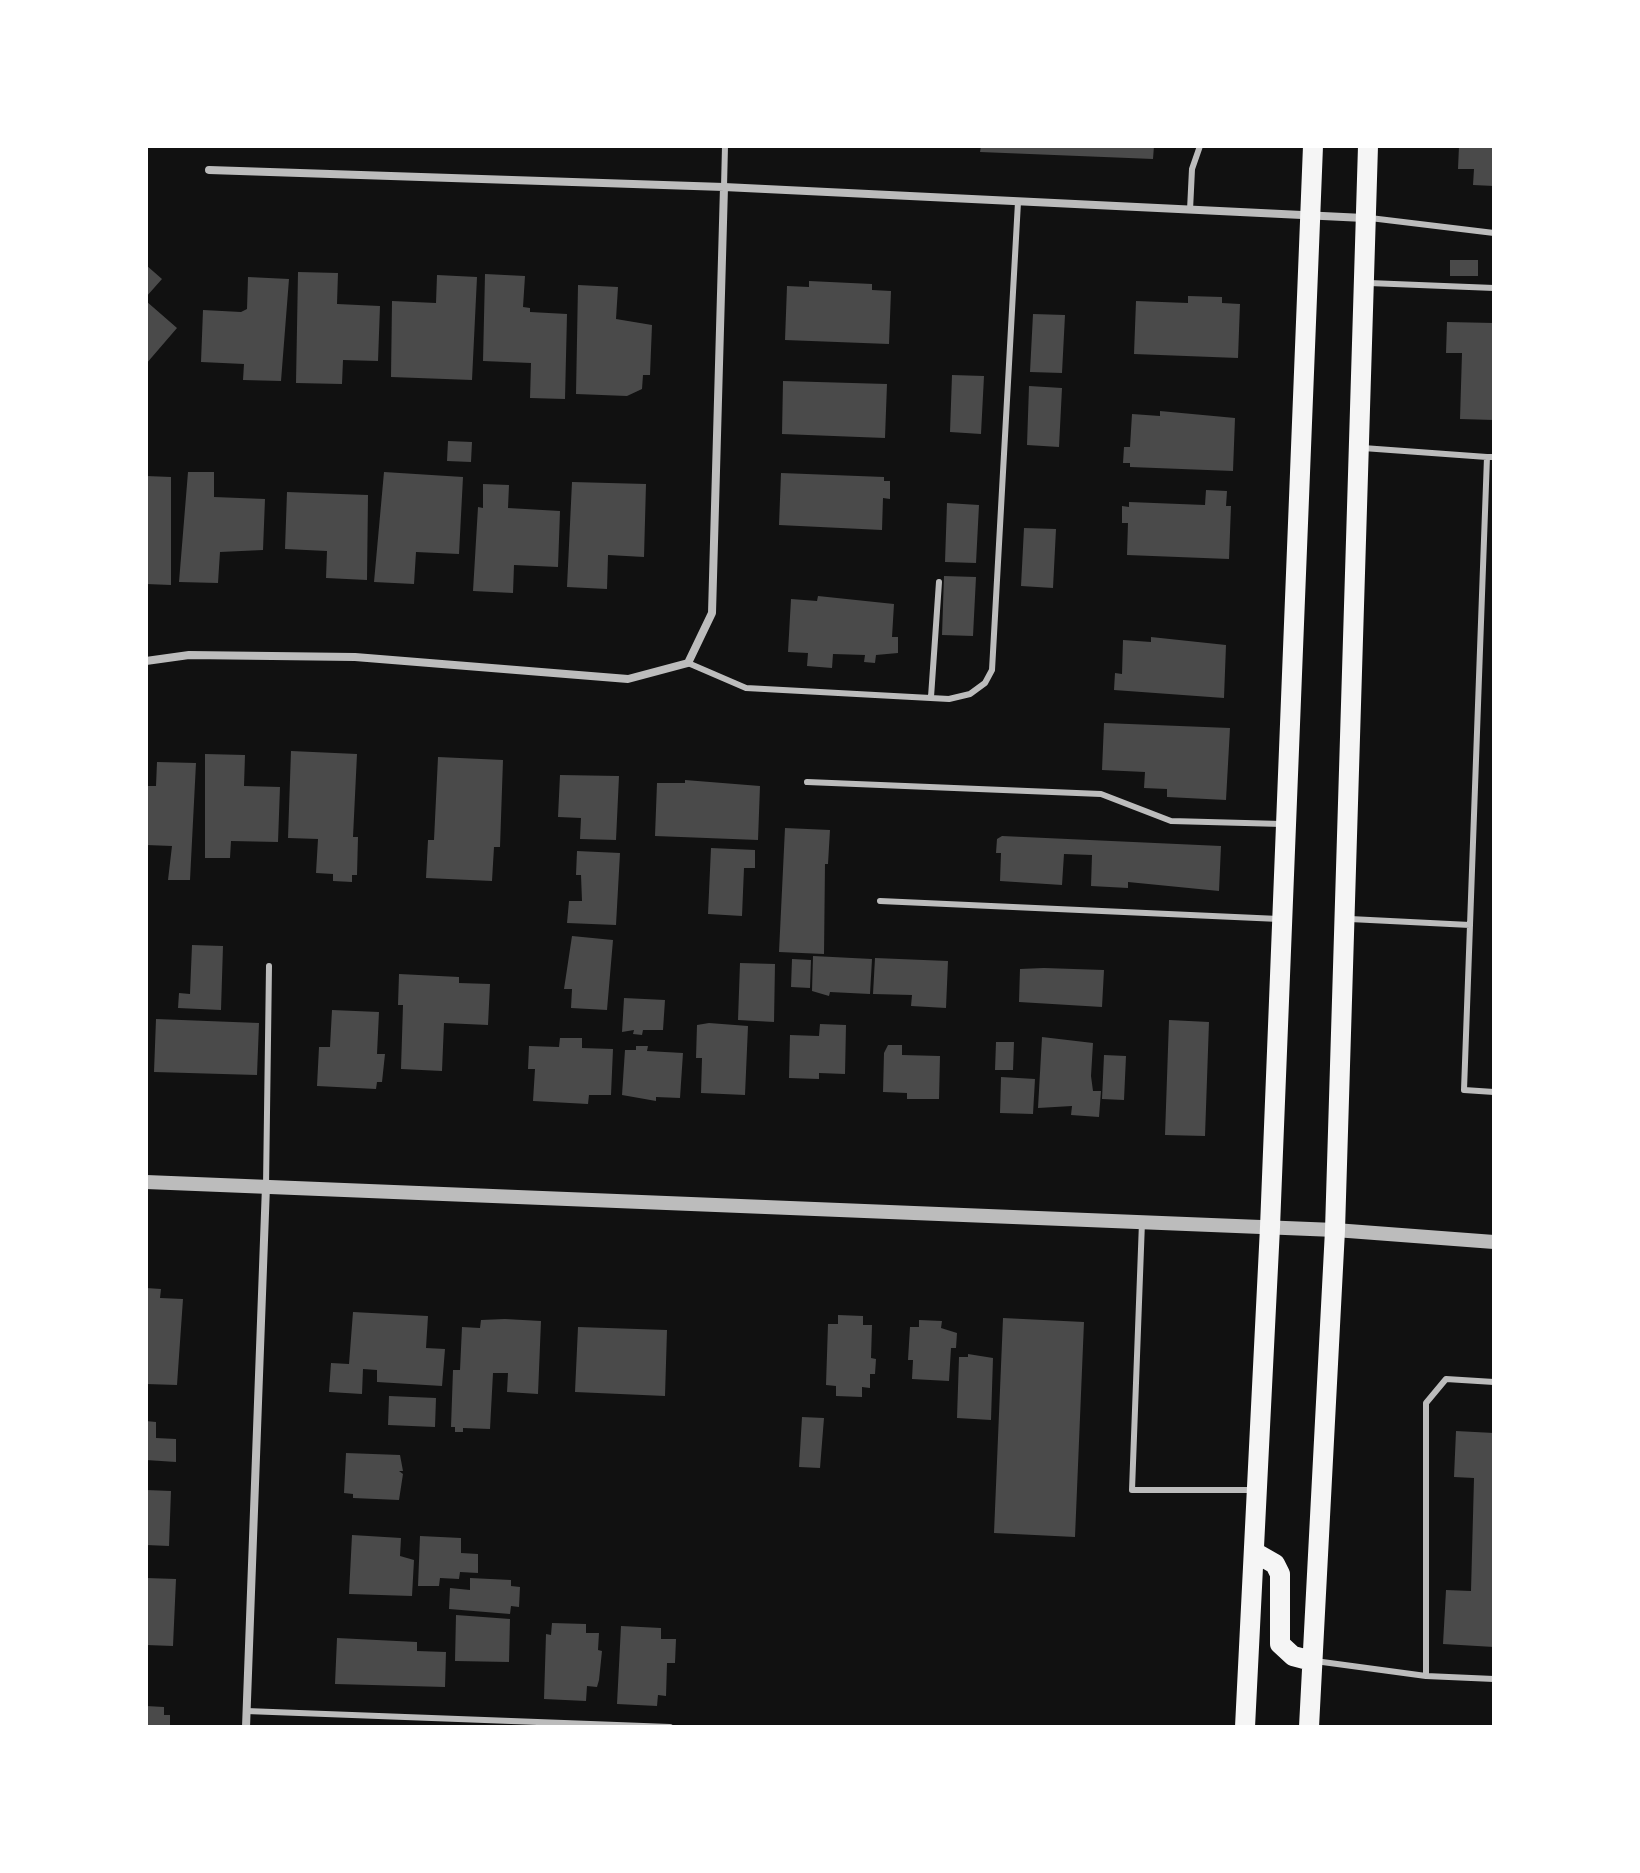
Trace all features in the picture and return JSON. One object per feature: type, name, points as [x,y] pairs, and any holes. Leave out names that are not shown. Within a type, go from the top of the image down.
[{"type":"main road","points":[[1245,1727],[1270,1227],[1313,146]]},
{"type":"main road","points":[[1309,1727],[1335,1230],[1368,146]]},
{"type":"main road","points":[[1254,1552],[1275,1564],[1280,1574],[1280,1644],[1293,1656],[1312,1661]]},
{"type":"street","points":[[209,170],[724,187],[1365,218]]},
{"type":"street","points":[[146,661],[189,655],[355,657],[628,679],[688,663],[712,613],[724,187]]},
{"type":"street","points":[[146,1182],[1270,1227],[1494,1242]]},
{"type":"street","points":[[246,1727],[266,1186]]},
{"type":"lane","points":[[724,187],[725,146]]},
{"type":"lane","points":[[1190,210],[1192,169],[1200,146]]},
{"type":"lane","points":[[688,663],[746,688],[931,697],[970,694],[985,683],[992,670],[1018,202]]},
{"type":"lane","points":[[1365,218],[1494,233]]},
{"type":"lane","points":[[1362,283],[1494,288]]},
{"type":"lane","points":[[1357,448],[1490,457],[1464,1090],[1494,1092]]},
{"type":"lane","points":[[931,697],[939,582]]},
{"type":"lane","points":[[807,782],[1101,794],[1171,821],[1286,824]]},
{"type":"lane","points":[[880,901],[1282,919]]},
{"type":"lane","points":[[1343,919],[1470,925]]},
{"type":"lane","points":[[266,1186],[269,966]]},
{"type":"lane","points":[[1142,1222],[1132,1490],[1257,1490]]},
{"type":"lane","points":[[1426,1676],[1426,1403],[1446,1379],[1494,1382]]},
{"type":"lane","points":[[1312,1661],[1426,1676],[1494,1679]]},
{"type":"lane","points":[[246,1711],[670,1727]]},
{"type":"building","points":[[981,146],[1154,146],[1153,159],[980,152]]},
{"type":"building","points":[[1459,146],[1494,146],[1494,186],[1473,185],[1474,169],[1458,169]]},
{"type":"building","points":[[1450,260],[1478,260],[1478,276],[1450,276]]},
{"type":"building","points":[[146,265],[162,279],[146,297]]},
{"type":"building","points":[[298,272],[338,273],[337,304],[380,306],[378,361],[343,360],[342,384],[296,383]]},
{"type":"building","points":[[485,274],[525,276],[523,307],[530,308],[530,312],[567,314],[565,399],[530,398],[531,363],[483,361]]},
{"type":"building","points":[[437,275],[477,277],[472,380],[391,377],[392,301],[436,303]]},
{"type":"building","points":[[248,277],[289,279],[281,381],[243,380],[244,364],[201,362],[203,310],[241,312],[247,309]]},
{"type":"building","points":[[809,281],[872,284],[872,290],[891,291],[889,344],[785,340],[787,286],[809,287]]},
{"type":"building","points":[[578,285],[618,287],[616,319],[652,325],[650,375],[643,375],[642,389],[627,396],[576,394]]},
{"type":"building","points":[[1188,296],[1222,297],[1222,303],[1240,304],[1238,358],[1134,354],[1136,301],[1188,303]]},
{"type":"building","points":[[146,301],[177,328],[146,364]]},
{"type":"building","points":[[1033,314],[1065,315],[1062,373],[1030,372]]},
{"type":"building","points":[[1447,322],[1494,323],[1494,420],[1460,419],[1462,353],[1446,353]]},
{"type":"building","points":[[952,375],[984,376],[981,434],[950,432]]},
{"type":"building","points":[[783,381],[887,384],[885,438],[782,434]]},
{"type":"building","points":[[1029,386],[1062,388],[1059,447],[1027,445]]},
{"type":"building","points":[[1160,411],[1235,418],[1233,471],[1130,467],[1130,463],[1123,463],[1124,447],[1130,447],[1132,414],[1160,416]]},
{"type":"building","points":[[448,441],[472,442],[471,462],[447,461]]},
{"type":"building","points":[[188,472],[214,472],[214,497],[265,499],[263,550],[220,552],[218,583],[179,582]]},
{"type":"building","points":[[384,472],[463,477],[459,554],[416,552],[414,584],[374,582]]},
{"type":"building","points":[[781,473],[884,477],[884,481],[890,481],[890,499],[883,498],[882,530],[779,525]]},
{"type":"building","points":[[146,476],[171,477],[171,585],[146,584]]},
{"type":"building","points":[[572,482],[646,484],[644,557],[608,555],[607,589],[567,587]]},
{"type":"building","points":[[483,484],[509,485],[508,508],[560,511],[558,567],[514,565],[513,593],[473,591],[478,507],[483,508]]},
{"type":"building","points":[[1206,490],[1227,491],[1226,506],[1231,506],[1229,559],[1127,555],[1128,523],[1122,523],[1122,506],[1129,507],[1129,502],[1205,505]]},
{"type":"building","points":[[287,492],[368,495],[367,580],[326,578],[327,551],[285,549]]},
{"type":"building","points":[[947,503],[979,505],[976,563],[945,562]]},
{"type":"building","points":[[1024,528],[1056,529],[1053,588],[1021,586]]},
{"type":"building","points":[[944,576],[976,577],[973,636],[942,635]]},
{"type":"building","points":[[818,596],[894,604],[892,637],[898,637],[898,653],[876,655],[875,663],[864,662],[865,655],[833,654],[832,668],[807,666],[808,653],[788,652],[791,599],[817,601]]},
{"type":"building","points":[[1151,637],[1226,645],[1224,698],[1114,690],[1115,673],[1122,674],[1123,640],[1151,642]]},
{"type":"building","points":[[1104,723],[1230,728],[1226,800],[1167,797],[1167,789],[1144,788],[1145,772],[1102,770]]},
{"type":"building","points":[[291,751],[357,754],[353,837],[358,837],[357,875],[352,875],[352,882],[333,881],[333,874],[316,873],[318,839],[288,838]]},
{"type":"building","points":[[205,754],[245,755],[244,786],[280,787],[278,842],[231,841],[230,858],[205,858]]},
{"type":"building","points":[[438,757],[503,760],[500,847],[494,847],[492,881],[426,878],[428,840],[434,840]]},
{"type":"building","points":[[157,762],[196,763],[190,880],[168,880],[172,846],[146,845],[146,786],[156,786]]},
{"type":"building","points":[[560,775],[619,776],[616,840],[580,839],[581,818],[558,817]]},
{"type":"building","points":[[685,780],[760,786],[758,840],[655,836],[657,783],[685,783]]},
{"type":"building","points":[[785,828],[830,830],[828,864],[825,864],[824,954],[779,952]]},
{"type":"building","points":[[1002,836],[1221,846],[1219,891],[1128,882],[1128,888],[1091,886],[1092,855],[1064,854],[1062,885],[1000,881],[1001,853],[996,853],[997,839]]},
{"type":"building","points":[[711,848],[755,850],[755,868],[744,868],[742,916],[708,914]]},
{"type":"building","points":[[577,851],[620,853],[616,925],[567,923],[569,901],[582,901],[581,875],[576,875]]},
{"type":"building","points":[[572,936],[613,940],[607,1010],[571,1008],[572,989],[564,989]]},
{"type":"building","points":[[192,945],[223,946],[221,1010],[178,1008],[179,993],[190,994]]},
{"type":"building","points":[[813,956],[872,959],[870,994],[830,992],[829,996],[812,991]]},
{"type":"building","points":[[875,958],[948,961],[946,1008],[911,1006],[912,995],[873,994]]},
{"type":"building","points":[[792,959],[811,960],[810,988],[791,987]]},
{"type":"building","points":[[740,963],[775,964],[774,1022],[738,1020]]},
{"type":"building","points":[[1020,969],[1104,970],[1102,1007],[1019,1002]]},
{"type":"building","points":[[399,974],[459,977],[459,983],[490,984],[488,1025],[444,1023],[442,1071],[401,1069],[403,1005],[398,1005]]},
{"type":"building","points":[[624,998],[665,1000],[663,1030],[643,1030],[642,1035],[633,1034],[634,1030],[622,1032]]},
{"type":"building","points":[[332,1010],[379,1012],[377,1054],[385,1054],[382,1082],[377,1082],[376,1089],[317,1086],[319,1047],[330,1047]]},
{"type":"building","points":[[156,1019],[259,1023],[257,1075],[154,1072]]},
{"type":"building","points":[[1169,1020],[1209,1022],[1205,1136],[1165,1135]]},
{"type":"building","points":[[820,1024],[846,1025],[845,1074],[819,1073],[819,1079],[789,1078],[790,1035],[819,1036]]},
{"type":"building","points":[[697,1025],[748,1026],[745,1095],[701,1093],[702,1058],[696,1058]]},
{"type":"building","points":[[1042,1037],[1093,1043],[1091,1076],[1093,1091],[1101,1091],[1099,1117],[1071,1115],[1072,1106],[1038,1108]]},
{"type":"building","points":[[560,1038],[582,1038],[582,1048],[613,1049],[611,1095],[589,1095],[588,1104],[533,1101],[535,1069],[528,1069],[529,1046],[559,1047]]},
{"type":"building","points":[[996,1042],[1014,1042],[1013,1070],[995,1070]]},
{"type":"building","points":[[888,1045],[902,1045],[902,1055],[940,1056],[939,1099],[907,1099],[907,1093],[883,1092],[884,1053]]},
{"type":"building","points":[[636,1046],[648,1046],[647,1051],[683,1053],[680,1098],[656,1097],[656,1101],[622,1095],[625,1050],[636,1050]]},
{"type":"building","points":[[1104,1055],[1126,1056],[1124,1100],[1102,1099]]},
{"type":"building","points":[[1001,1077],[1035,1079],[1033,1114],[1000,1113]]},
{"type":"building","points":[[146,1288],[161,1289],[160,1298],[183,1299],[177,1385],[146,1384]]},
{"type":"building","points":[[353,1312],[428,1316],[426,1348],[445,1349],[442,1386],[377,1382],[377,1370],[363,1369],[362,1394],[329,1392],[331,1363],[349,1364]]},
{"type":"building","points":[[838,1315],[863,1316],[863,1325],[872,1325],[871,1358],[876,1359],[875,1374],[870,1374],[870,1388],[862,1387],[862,1397],[836,1396],[836,1386],[826,1385],[828,1324],[838,1324]]},
{"type":"building","points":[[1003,1318],[1084,1322],[1075,1537],[994,1533]]},
{"type":"building","points":[[481,1320],[541,1321],[538,1394],[507,1392],[508,1373],[493,1373],[490,1429],[463,1428],[463,1432],[455,1432],[455,1427],[451,1427],[453,1370],[460,1370],[462,1327],[480,1328]]},
{"type":"building","points":[[919,1320],[942,1321],[941,1328],[957,1333],[956,1348],[951,1348],[949,1381],[912,1379],[913,1360],[908,1360],[910,1327],[919,1327]]},
{"type":"building","points":[[578,1327],[667,1330],[665,1396],[575,1392]]},
{"type":"building","points":[[968,1354],[993,1358],[991,1420],[957,1418],[959,1357],[968,1357]]},
{"type":"building","points":[[389,1396],[436,1398],[435,1427],[388,1425]]},
{"type":"building","points":[[802,1417],[824,1418],[820,1468],[799,1467]]},
{"type":"building","points":[[146,1421],[156,1422],[156,1438],[176,1439],[176,1462],[146,1460]]},
{"type":"building","points":[[1456,1431],[1494,1433],[1494,1647],[1443,1644],[1446,1590],[1471,1591],[1474,1478],[1454,1477]]},
{"type":"building","points":[[346,1453],[400,1455],[403,1471],[399,1471],[403,1474],[399,1500],[353,1498],[353,1494],[344,1493]]},
{"type":"building","points":[[146,1490],[171,1491],[169,1546],[146,1545]]},
{"type":"building","points":[[352,1535],[401,1538],[400,1556],[414,1560],[412,1596],[349,1594]]},
{"type":"building","points":[[420,1536],[461,1538],[461,1553],[478,1554],[478,1573],[460,1572],[459,1579],[440,1578],[439,1586],[418,1586]]},
{"type":"building","points":[[146,1578],[176,1579],[173,1646],[146,1645]]},
{"type":"building","points":[[470,1578],[511,1580],[511,1586],[520,1587],[519,1607],[511,1606],[510,1614],[449,1609],[450,1588],[470,1590]]},
{"type":"building","points":[[456,1615],[510,1619],[509,1662],[455,1661]]},
{"type":"building","points":[[552,1623],[586,1624],[586,1633],[599,1633],[598,1650],[602,1651],[599,1680],[597,1687],[587,1686],[586,1701],[544,1699],[546,1634],[551,1635]]},
{"type":"building","points":[[621,1626],[661,1628],[661,1639],[676,1639],[675,1663],[667,1663],[666,1696],[658,1695],[657,1706],[617,1704]]},
{"type":"building","points":[[337,1638],[417,1642],[417,1651],[446,1652],[445,1687],[335,1684]]},
{"type":"building","points":[[146,1706],[164,1707],[164,1715],[170,1715],[170,1727],[146,1727]]}]
